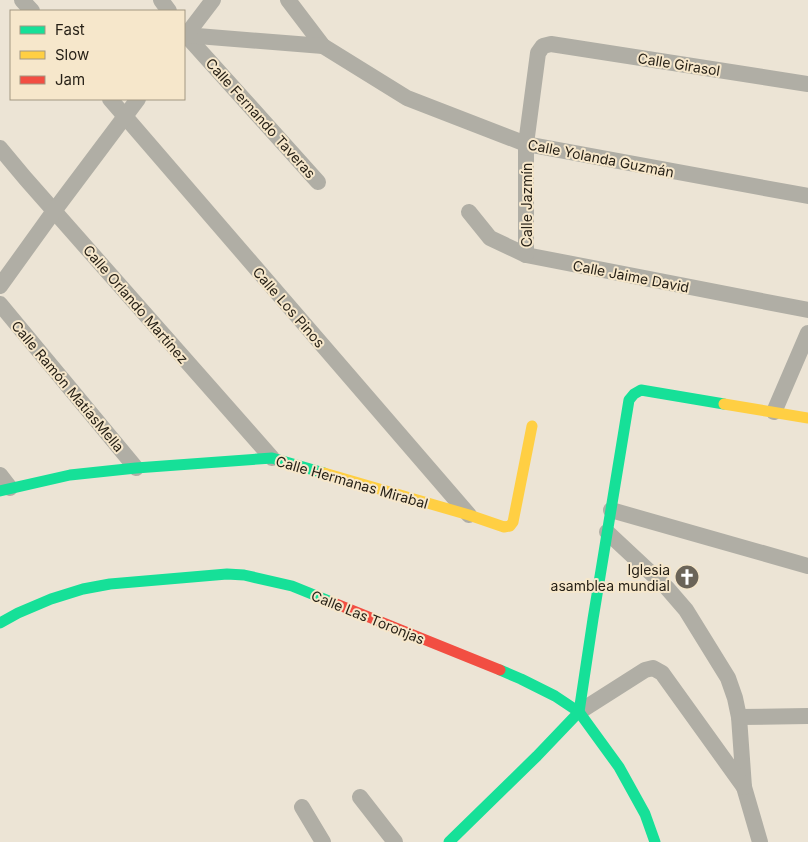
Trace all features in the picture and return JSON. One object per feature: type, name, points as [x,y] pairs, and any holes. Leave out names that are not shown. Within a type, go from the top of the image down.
[{"type":"street","points":[[22,0],[31,10]]},
{"type":"street","points":[[185,34],[213,0]]},
{"type":"street","name":"Calle Yolanda Guzmán","points":[[288,0],[323,46],[407,98],[526,144],[808,196]]},
{"type":"street","points":[[185,35],[323,46]]},
{"type":"street","name":"Calle Fernando Taveras","points":[[185,36],[318,182]]},
{"type":"street","name":"Calle Girasol","points":[[551,44],[808,84]]},
{"type":"street","name":"Calle Jazmín","points":[[526,255],[526,144],[538,53],[543,46],[551,44]]},
{"type":"street","name":"Calle Los Pinos","points":[[111,100],[469,515]]},
{"type":"street","points":[[0,286],[137,100]]},
{"type":"street","name":"Calle Orlando Martínez","points":[[0,148],[272,458]]},
{"type":"street","name":"Calle Jaime David","points":[[469,212],[490,238],[526,255],[808,310]]},
{"type":"street","name":"Calle Ramón MatíasMella","points":[[0,304],[136,468]]},
{"type":"street","points":[[774,412],[808,333]]},
{"type":"street","points":[[579,712],[592,619],[629,400],[641,390],[808,418]]},
{"type":"street","name":"Calle Hermanas Mirabal","points":[[3,485],[136,468],[272,458],[504,526],[510,526],[513,522],[532,426]]},
{"type":"street","points":[[611,510],[808,566]]},
{"type":"street","points":[[607,532],[667,588],[686,610],[728,678],[739,717],[744,787],[760,842]]},
{"type":"street","name":"Calle Las Toronjas","points":[[0,623],[51,599],[83,589],[110,584],[227,574],[244,575],[292,586],[521,679],[555,696],[579,712],[619,766],[644,814],[655,842]]},
{"type":"street","points":[[449,842],[579,712],[645,670],[653,668],[662,673],[744,787]]},
{"type":"street","points":[[739,717],[808,716]]},
{"type":"street","points":[[360,796],[395,842]]},
{"type":"street","points":[[302,807],[322,842]]},
{"type":"traffic: fast","points":[[449,842],[579,712],[629,400],[641,390],[724,404]]},
{"type":"traffic: fast","points":[[0,491],[70,475],[272,458],[324,473]]},
{"type":"traffic: fast","points":[[0,623],[51,599],[83,589],[110,584],[227,574],[244,575],[292,586],[334,603]]},
{"type":"traffic: fast","points":[[500,670],[555,696],[579,712],[619,767],[645,814],[655,842]]},
{"type":"traffic: slow","points":[[724,404],[808,418]]},
{"type":"traffic: slow","points":[[324,473],[504,527],[510,526],[513,522],[532,426]]},
{"type":"traffic: jam","points":[[334,603],[500,670]]},
{"type":"place","name":"Iglesia asamblea mundial","points":[[687,577]]}]
